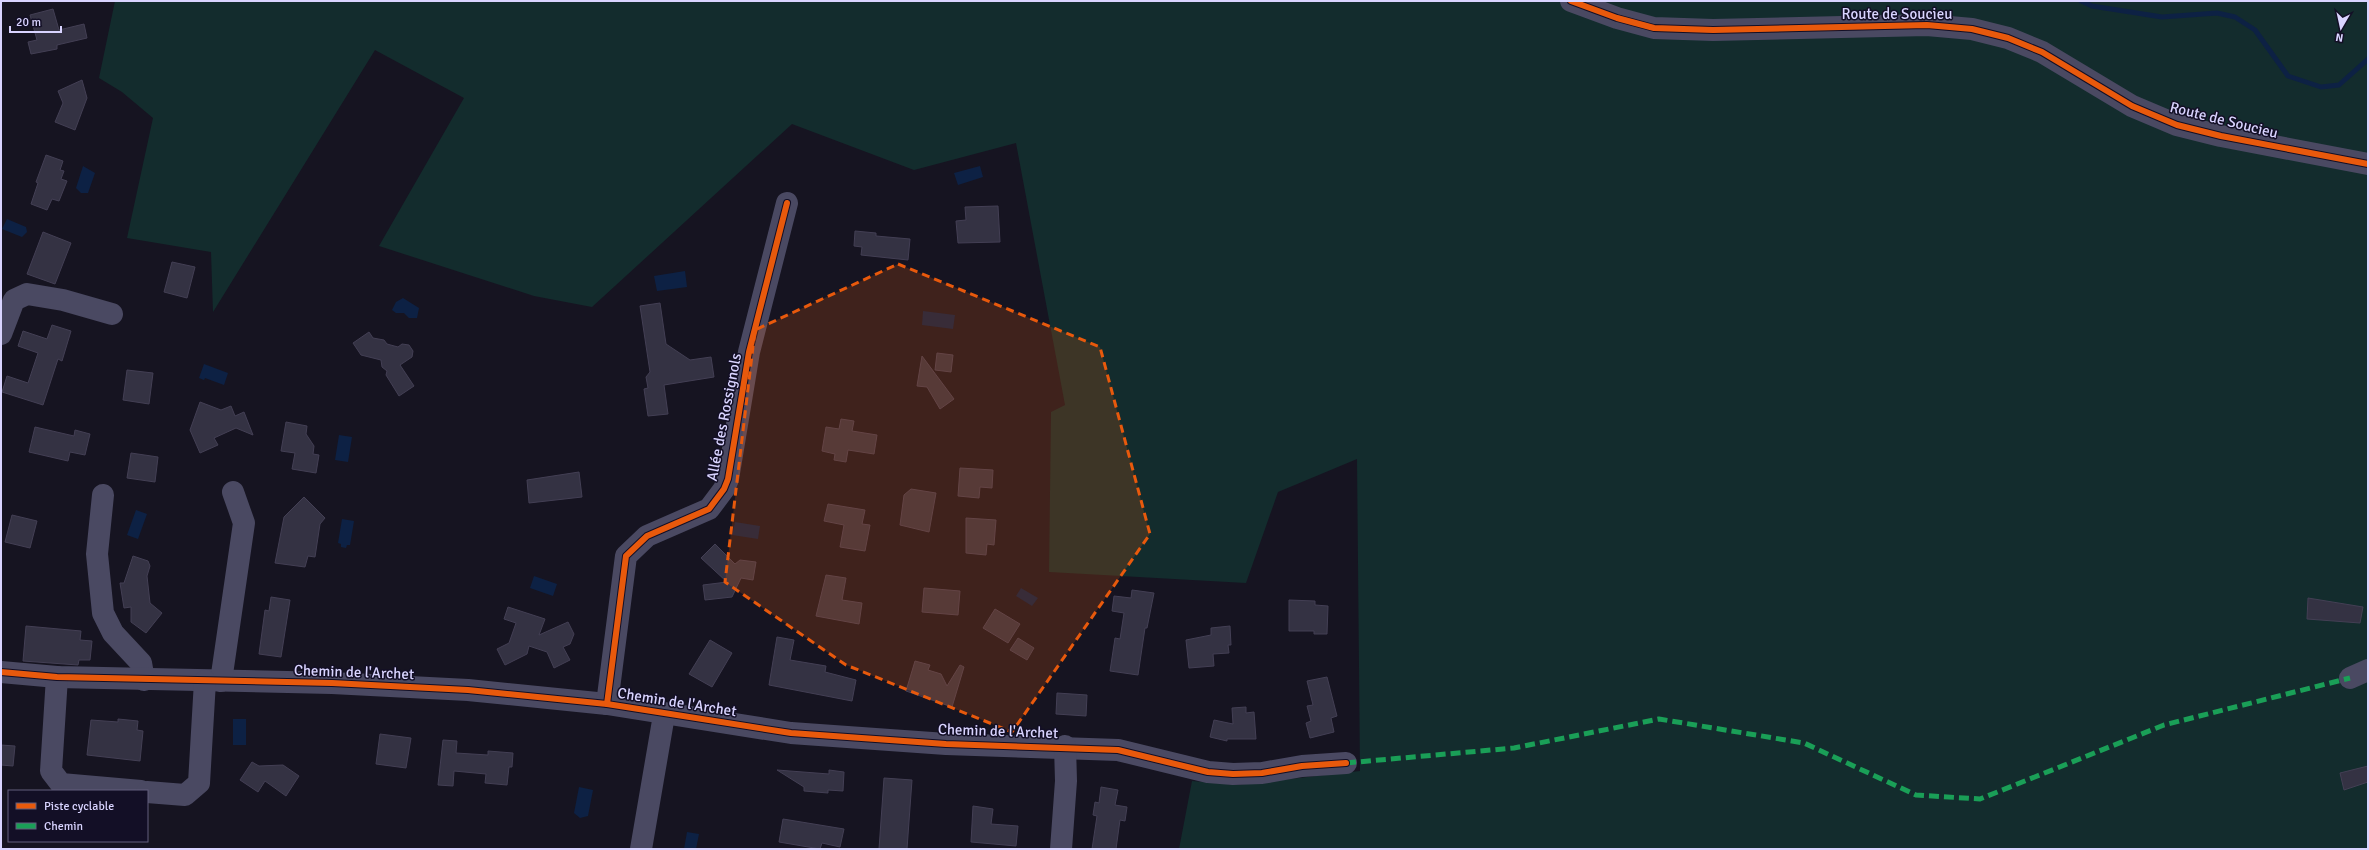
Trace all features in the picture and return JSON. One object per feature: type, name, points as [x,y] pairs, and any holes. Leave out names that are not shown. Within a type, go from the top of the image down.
[{"type":"street","name":"Route de Soucieu","points":[[1571,1],[1616,18],[1654,28],[1713,30],[1927,25],[1972,29],[2008,38],[2042,52],[2132,106],[2177,125],[2221,136],[2368,164]]},
{"type":"street","name":"Allée des Rossignols","points":[[607,704],[626,556],[647,536],[709,509],[726,484],[749,352],[787,203]]},
{"type":"street","points":[[1,334],[14,300],[28,294],[63,300],[112,314]]},
{"type":"street","points":[[148,792],[185,795],[199,782],[213,681],[244,523],[233,492]]},
{"type":"street","points":[[103,495],[98,554],[103,613],[113,632],[141,663],[144,680]]},
{"type":"street","name":"Chemin de l'Archet","points":[[1,672],[57,678],[332,683],[468,690],[607,704],[664,715],[791,733],[946,744],[1065,746],[1118,750],[1208,772],[1232,774],[1262,773],[1302,766],[1346,763]]},
{"type":"street","points":[[57,678],[51,771],[61,784],[130,790]]},
{"type":"street","points":[[641,849],[664,715]]},
{"type":"street","name":"Chemin de l'Archet","points":[[1061,849],[1066,781],[1065,746]]},
{"type":"highlighted area","points":[[898,264],[1100,347],[1150,534],[1012,732],[846,665],[725,582],[755,330]]},
{"type":"green space","points":[[115,1],[2368,1],[2368,849],[1179,849],[1192,781],[1237,785],[1360,771],[1357,459],[1278,492],[1246,583],[1049,572],[1051,412],[1065,405],[1016,143],[914,170],[792,124],[592,307],[534,296],[379,246],[464,98],[375,50],[213,312],[211,252],[127,238],[153,118],[122,92],[99,78]]},
{"type":"water","points":[[83,166],[95,173],[88,193],[81,193],[76,188]]},
{"type":"water","points":[[980,166],[983,177],[958,185],[954,173]]},
{"type":"water","points":[[7,219],[26,227],[27,232],[22,237],[2,229]]},
{"type":"water","points":[[685,271],[687,287],[657,291],[654,276]]},
{"type":"water","points":[[403,298],[419,308],[417,318],[409,318],[404,313],[396,313],[392,310],[396,302]]},
{"type":"water","points":[[923,311],[955,315],[953,329],[922,325]]},
{"type":"water","points":[[204,364],[228,373],[224,385],[205,378],[204,380],[199,378]]},
{"type":"water","points":[[339,435],[352,437],[348,462],[335,460]]},
{"type":"water","points":[[136,510],[147,514],[138,539],[127,535]]},
{"type":"water","points":[[342,519],[354,521],[350,545],[347,545],[346,548],[341,547],[341,544],[338,543]]},
{"type":"water","points":[[735,522],[760,526],[758,539],[732,535]]},
{"type":"water","points":[[534,576],[557,584],[553,596],[530,588]]},
{"type":"water","points":[[1021,588],[1038,598],[1032,606],[1016,596]]},
{"type":"water","points":[[233,719],[246,719],[246,745],[233,745]]},
{"type":"water","points":[[579,787],[593,790],[588,816],[580,818],[574,813]]},
{"type":"water","points":[[687,832],[699,834],[696,849],[684,849]]},
{"type":"building","points":[[53,9],[59,30],[84,24],[87,38],[57,45],[57,49],[31,54],[28,42],[37,40],[30,15]]},
{"type":"building","points":[[82,80],[87,98],[75,130],[55,122],[63,103],[58,91]]},
{"type":"building","points":[[46,155],[63,161],[60,170],[64,171],[61,179],[67,181],[59,201],[52,199],[47,210],[31,204],[38,183],[36,182]]},
{"type":"building","points":[[998,206],[1000,242],[958,243],[956,221],[966,220],[965,207]]},
{"type":"building","points":[[855,231],[876,233],[876,236],[910,239],[908,260],[861,255],[862,247],[854,246]]},
{"type":"building","points":[[43,232],[71,243],[55,284],[27,274]]},
{"type":"building","points":[[172,262],[195,267],[187,298],[164,292]]},
{"type":"building","points":[[660,303],[666,344],[690,360],[711,357],[714,377],[664,385],[668,414],[648,416],[644,389],[648,388],[646,377],[650,372],[640,306]]},
{"type":"building","points":[[52,325],[71,331],[62,361],[58,359],[43,405],[2,392],[7,376],[28,383],[38,353],[18,346],[23,331],[47,339]]},
{"type":"building","points":[[369,332],[373,338],[384,340],[387,344],[398,347],[402,344],[409,345],[413,351],[412,357],[400,365],[414,386],[399,396],[386,375],[387,371],[382,367],[381,360],[361,355],[353,343]]},
{"type":"building","points":[[937,353],[953,355],[951,372],[935,370]]},
{"type":"building","points":[[922,356],[954,399],[940,409],[927,387],[917,386]]},
{"type":"building","points":[[127,370],[153,373],[149,404],[123,400]]},
{"type":"building","points":[[200,402],[221,410],[231,406],[235,416],[244,412],[253,435],[236,428],[214,438],[218,445],[200,453],[190,430]]},
{"type":"building","points":[[841,419],[854,421],[852,431],[877,435],[874,454],[848,450],[846,462],[834,460],[835,454],[822,451],[826,427],[839,429]]},
{"type":"building","points":[[286,422],[307,426],[306,434],[314,446],[313,454],[319,455],[316,473],[292,469],[295,453],[281,451]]},
{"type":"building","points":[[35,427],[74,436],[75,430],[90,434],[85,455],[70,452],[68,461],[29,452]]},
{"type":"building","points":[[131,453],[158,457],[155,482],[127,478]]},
{"type":"building","points":[[960,468],[993,470],[992,488],[980,487],[979,498],[958,496]]},
{"type":"building","points":[[579,472],[582,497],[529,503],[527,480]]},
{"type":"building","points":[[911,489],[936,493],[929,532],[900,525],[904,495]]},
{"type":"building","points":[[304,497],[325,518],[320,524],[315,557],[308,556],[305,567],[275,563],[284,517]]},
{"type":"building","points":[[828,504],[865,510],[862,524],[870,525],[865,551],[840,547],[844,525],[824,521]]},
{"type":"building","points":[[12,515],[37,521],[30,548],[5,542]]},
{"type":"building","points":[[966,518],[996,520],[994,545],[987,544],[986,555],[966,553]]},
{"type":"building","points":[[715,544],[735,564],[740,560],[756,562],[753,580],[741,578],[732,597],[705,600],[703,585],[727,582],[701,558]]},
{"type":"building","points":[[133,556],[148,561],[150,566],[147,576],[150,603],[162,613],[146,633],[131,622],[131,607],[124,608],[120,583],[124,583]]},
{"type":"building","points":[[826,575],[846,578],[842,600],[862,603],[859,624],[816,616]]},
{"type":"building","points":[[924,588],[960,591],[958,615],[922,612]]},
{"type":"building","points":[[1132,590],[1154,593],[1147,628],[1145,628],[1138,675],[1110,671],[1115,638],[1120,639],[1124,613],[1112,611],[1114,596],[1131,598]]},
{"type":"building","points":[[271,597],[290,600],[281,657],[259,654],[265,610],[269,611]]},
{"type":"building","points":[[2308,598],[2363,607],[2360,623],[2307,619]]},
{"type":"building","points":[[1289,600],[1315,601],[1315,605],[1328,606],[1327,634],[1314,634],[1314,631],[1289,631]]},
{"type":"building","points":[[508,607],[545,619],[539,635],[568,622],[574,634],[570,644],[563,647],[570,660],[554,668],[547,652],[529,646],[527,654],[505,665],[497,649],[509,643],[516,623],[504,619]]},
{"type":"building","points":[[995,609],[1020,624],[1008,643],[983,628]]},
{"type":"building","points":[[26,626],[81,631],[80,640],[92,641],[90,660],[79,660],[78,665],[23,661]]},
{"type":"building","points":[[1230,626],[1231,645],[1228,645],[1229,653],[1213,654],[1214,666],[1189,668],[1186,640],[1211,635],[1211,628]]},
{"type":"building","points":[[777,637],[794,640],[790,660],[826,666],[825,672],[856,680],[852,701],[769,685]]},
{"type":"building","points":[[1018,638],[1034,648],[1027,660],[1010,650]]},
{"type":"building","points":[[710,640],[732,653],[712,687],[689,674]]},
{"type":"building","points":[[915,661],[930,665],[928,670],[941,674],[947,686],[960,665],[964,667],[952,707],[906,691]]},
{"type":"building","points":[[1327,677],[1337,716],[1331,718],[1334,732],[1310,738],[1306,723],[1311,721],[1307,706],[1313,705],[1307,681]]},
{"type":"building","points":[[1057,693],[1087,695],[1086,716],[1056,714]]},
{"type":"building","points":[[1246,707],[1246,713],[1254,712],[1256,739],[1227,739],[1227,741],[1210,737],[1214,720],[1233,724],[1232,708]]},
{"type":"building","points":[[118,719],[138,721],[137,730],[143,731],[140,761],[87,755],[91,720],[118,722]]},
{"type":"building","points":[[380,734],[411,738],[406,768],[376,764]]},
{"type":"building","points":[[443,740],[457,741],[456,753],[488,755],[488,751],[513,753],[512,767],[509,767],[507,785],[485,783],[486,774],[454,771],[453,786],[438,785]]},
{"type":"building","points":[[1,745],[15,746],[13,766],[1,765]]},
{"type":"building","points":[[252,762],[259,766],[283,765],[299,776],[286,796],[265,781],[258,792],[240,780]]},
{"type":"building","points":[[2368,766],[2368,782],[2344,790],[2340,773]]},
{"type":"building","points":[[777,770],[829,774],[829,770],[844,772],[843,791],[828,790],[828,793],[804,791],[804,787]]},
{"type":"building","points":[[884,778],[912,780],[907,849],[879,849]]},
{"type":"building","points":[[1101,787],[1118,790],[1115,805],[1127,807],[1125,821],[1120,820],[1116,849],[1092,849],[1097,816],[1093,815],[1095,802],[1099,803]]},
{"type":"building","points":[[973,806],[993,809],[991,824],[1018,826],[1016,846],[971,842]]},
{"type":"building","points":[[783,819],[844,829],[840,847],[822,843],[820,849],[779,842]]},
{"type":"waterway","points":[[2081,1],[2092,6],[2162,17],[2217,13],[2235,17],[2255,30],[2288,76],[2321,87],[2339,85],[2368,59]]},
{"type":"marked path","points":[[1346,763],[1514,748],[1659,719],[1804,743],[1916,795],[1980,799],[2164,725],[2350,678]]},
{"type":"cycle path","points":[[1571,1],[1617,18],[1654,28],[1713,30],[1927,25],[1972,29],[2008,38],[2042,52],[2132,106],[2177,125],[2221,136],[2368,164]]},
{"type":"cycle path","points":[[607,704],[626,556],[647,536],[709,509],[724,489],[728,479],[749,352],[787,203]]},
{"type":"cycle path","points":[[1,672],[57,677],[332,683],[468,690],[607,704],[791,733],[946,744],[1118,750],[1208,772],[1233,774],[1262,773],[1302,766],[1346,763]]}]
